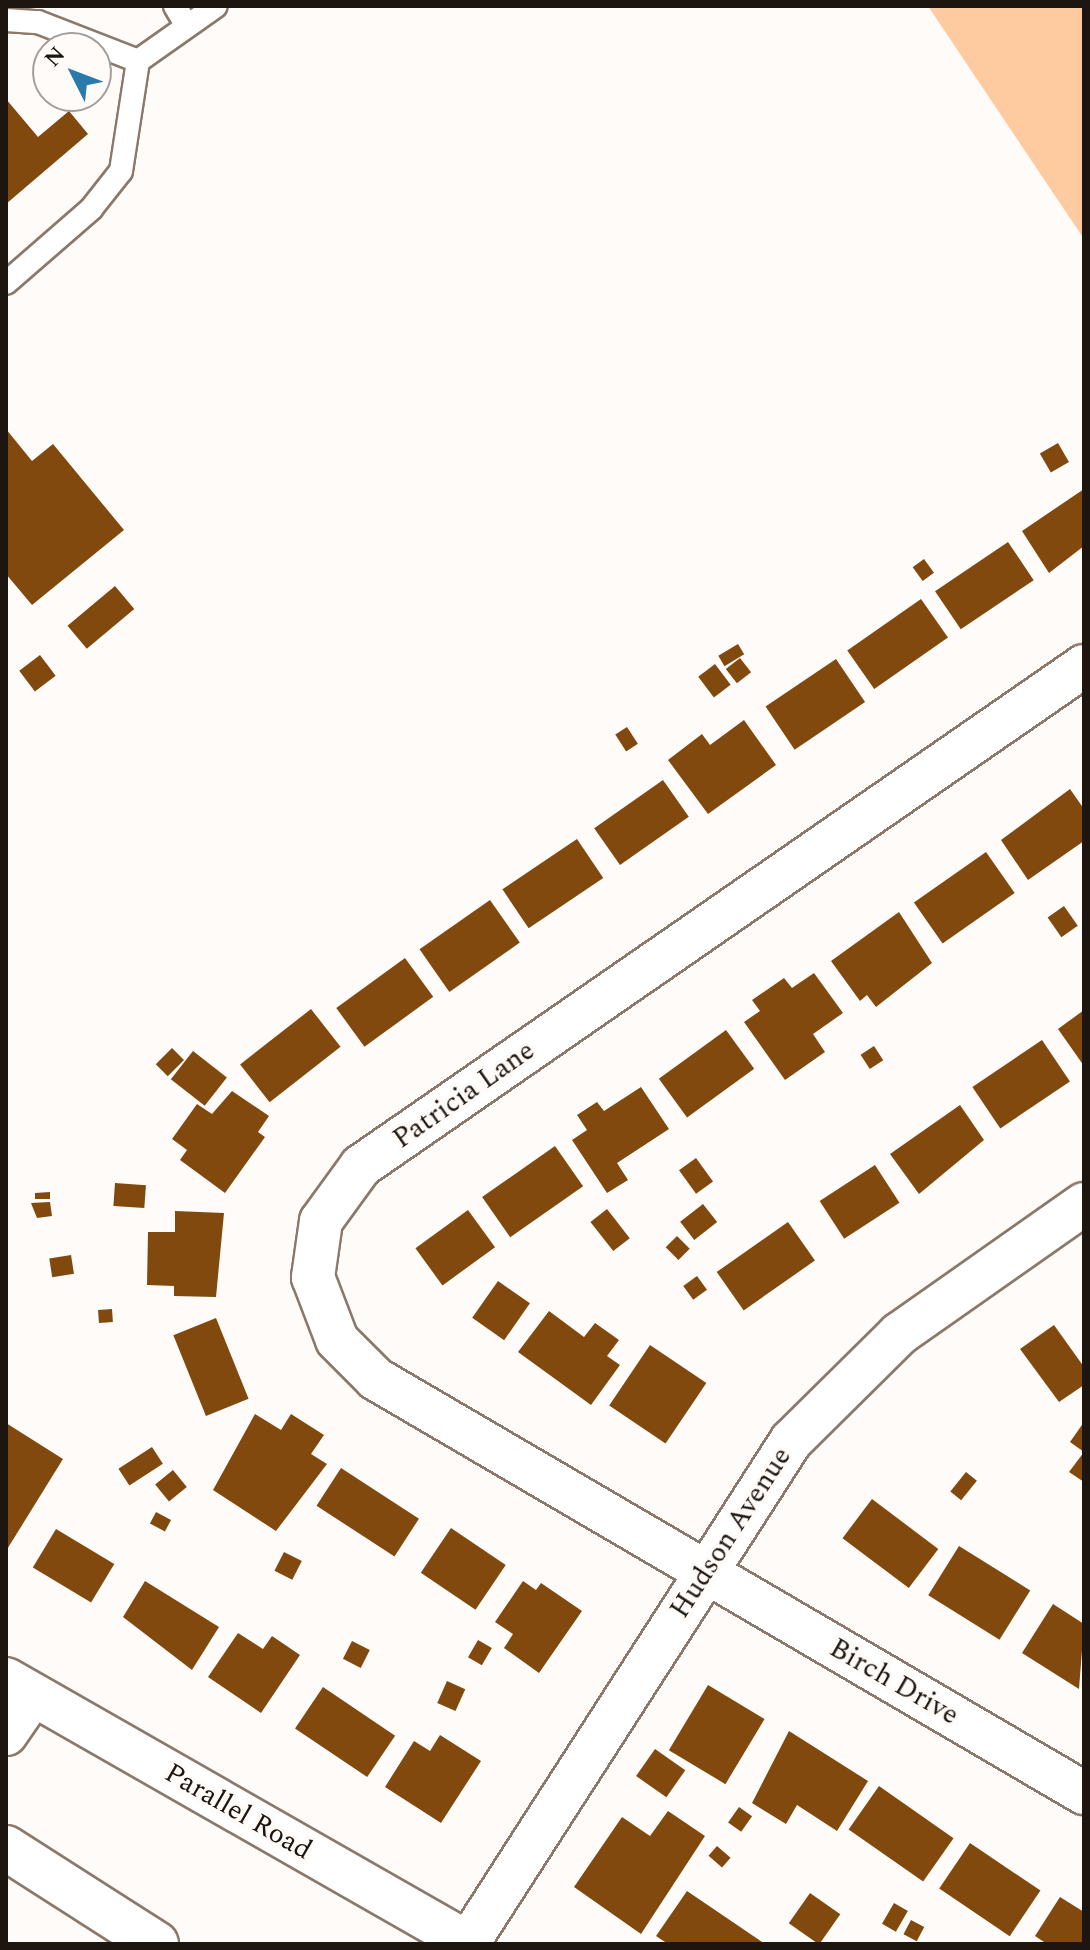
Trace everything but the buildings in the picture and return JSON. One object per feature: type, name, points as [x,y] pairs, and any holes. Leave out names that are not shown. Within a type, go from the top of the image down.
[{"type":"main road","points":[[6,1848],[156,1944]]},
{"type":"street","name":"Patricia Lane","points":[[704,1572],[352,1358],[320,1311],[313,1277],[321,1221],[361,1166],[1084,666]]},
{"type":"street","name":"Hudson Avenue","points":[[469,1944],[704,1572],[791,1441],[844,1382],[899,1334],[1084,1204]]},
{"type":"street","name":"Birch Drive","points":[[704,1572],[1084,1793]]},
{"type":"street","name":"Parallel Road","points":[[19,1687],[469,1944]]},
{"type":"street","points":[[6,1734],[19,1687]]},
{"type":"lane","points":[[175,6],[187,26]]},
{"type":"lane","points":[[6,283],[91,209],[121,171],[138,61],[216,6]]},
{"type":"lane","points":[[6,20],[38,22],[138,61]]},
{"type":"shaded area","points":[[928,6],[1084,6],[1084,239]]}]
